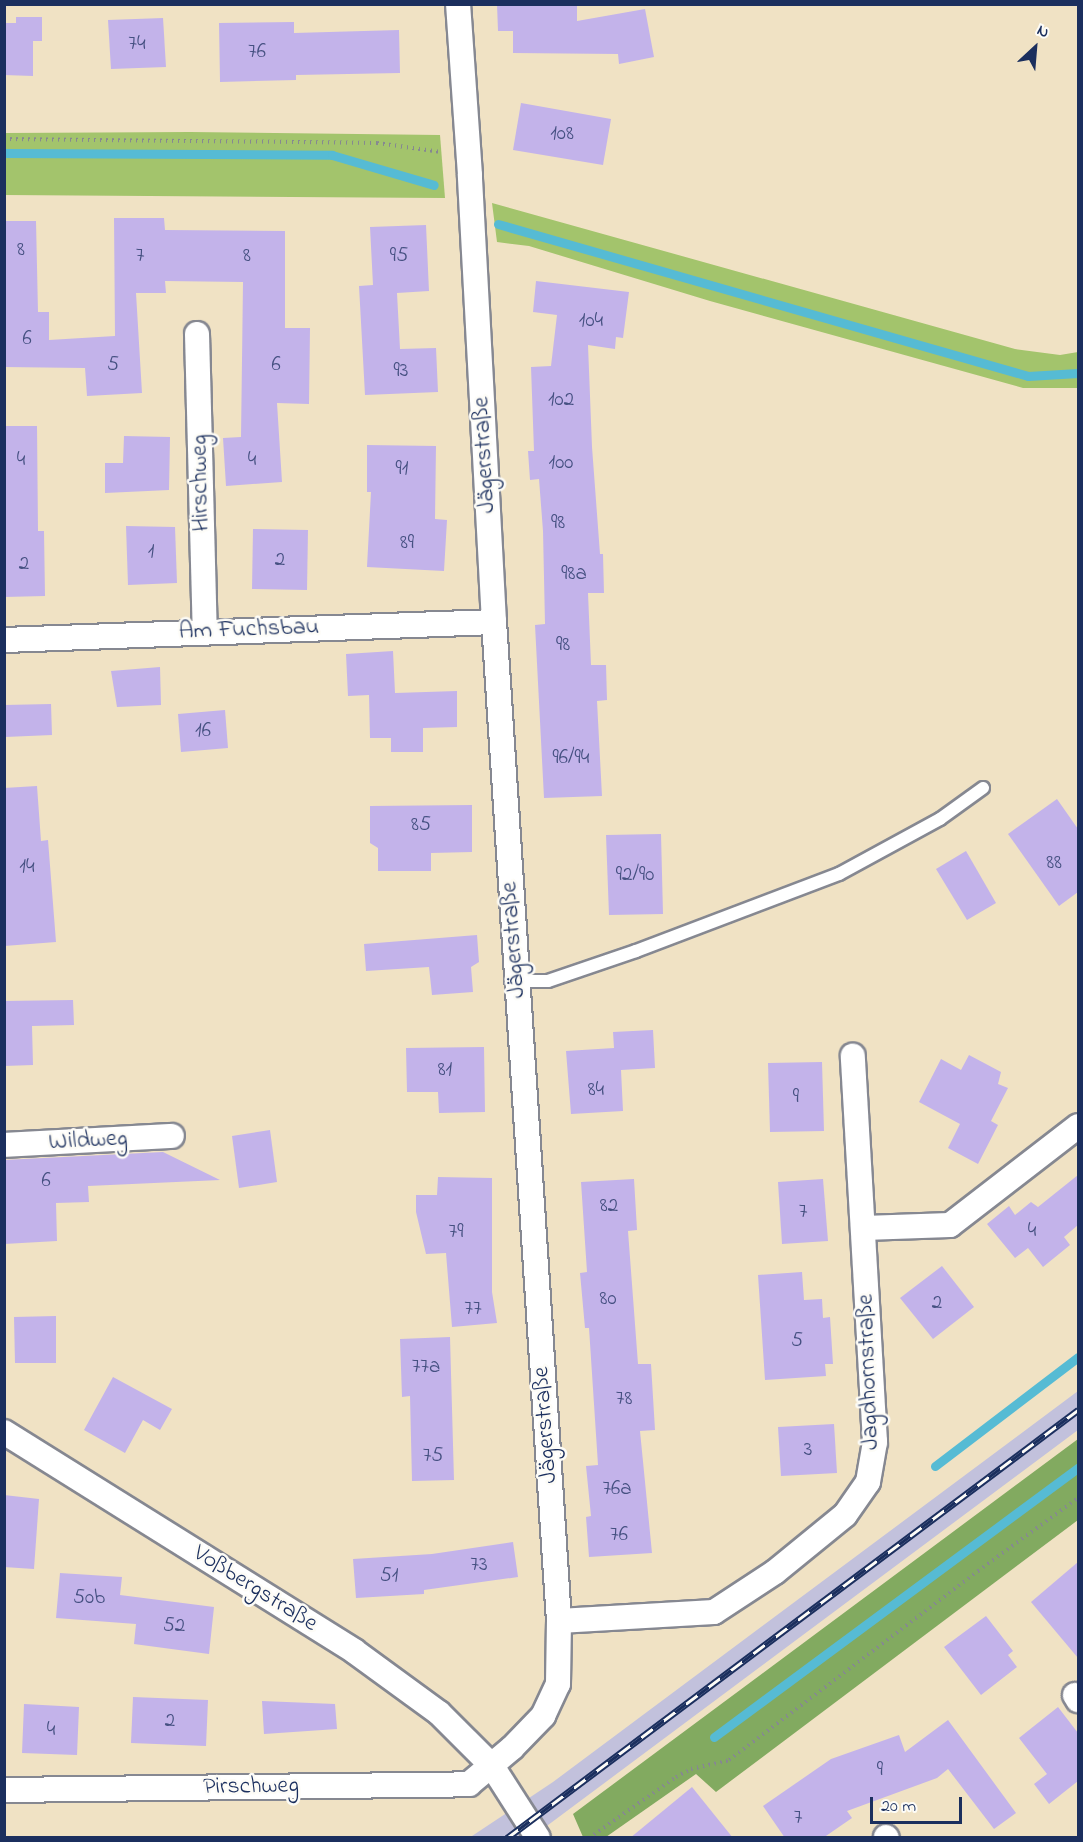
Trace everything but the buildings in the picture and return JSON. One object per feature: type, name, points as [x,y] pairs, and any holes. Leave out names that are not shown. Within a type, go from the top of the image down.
[{"type":"street","name":"Jägerstraße","points":[[458,4],[494,622],[559,1621],[558,1684],[553,1695],[543,1716],[492,1766]]},
{"type":"street","name":"Hirschweg","points":[[197,334],[205,631]]},
{"type":"street","name":"Am Fuchsbau","points":[[4,640],[494,622]]},
{"type":"street","name":"Jagdhornstraße","points":[[559,1621],[714,1612],[775,1572],[845,1515],[868,1482],[875,1442],[853,1056]]},
{"type":"street","points":[[864,1228],[950,1225],[1078,1126]]},
{"type":"street","name":"Wildweg","points":[[4,1145],[171,1137]]},
{"type":"street","name":"Voßbergstraße","points":[[4,1432],[354,1651],[439,1713],[492,1766]]},
{"type":"street","points":[[492,1766],[538,1838]]},
{"type":"street","name":"Pirschweg","points":[[4,1790],[469,1784],[492,1766]]},
{"type":"lane","points":[[517,981],[548,981],[636,951],[839,874],[940,819],[983,788]]},
{"type":"path","points":[[4,139],[377,143],[468,155]]},
{"type":"path","points":[[588,1838],[676,1777],[691,1769],[729,1760],[978,1570],[1078,1498]]},
{"type":"shaded area","points":[[1078,1391],[1078,1430],[532,1837],[469,1838],[553,1782]]},
{"type":"green space","points":[[190,132],[440,135],[445,198],[5,195],[5,133]]},
{"type":"green space","points":[[492,203],[1015,349],[1060,355],[1078,352],[1078,388],[1023,388],[710,301],[529,246],[497,242]]},
{"type":"green space","points":[[1078,1439],[1078,1520],[716,1792],[696,1774],[606,1837],[583,1837],[573,1814]]},
{"type":"waterway","points":[[4,153],[332,155],[434,185]]},
{"type":"waterway","points":[[498,224],[1028,376],[1078,373]]},
{"type":"waterway","points":[[935,1466],[1078,1357]]},
{"type":"waterway","points":[[714,1737],[1078,1468]]},
{"type":"railway","points":[[507,1838],[1078,1410]]}]
